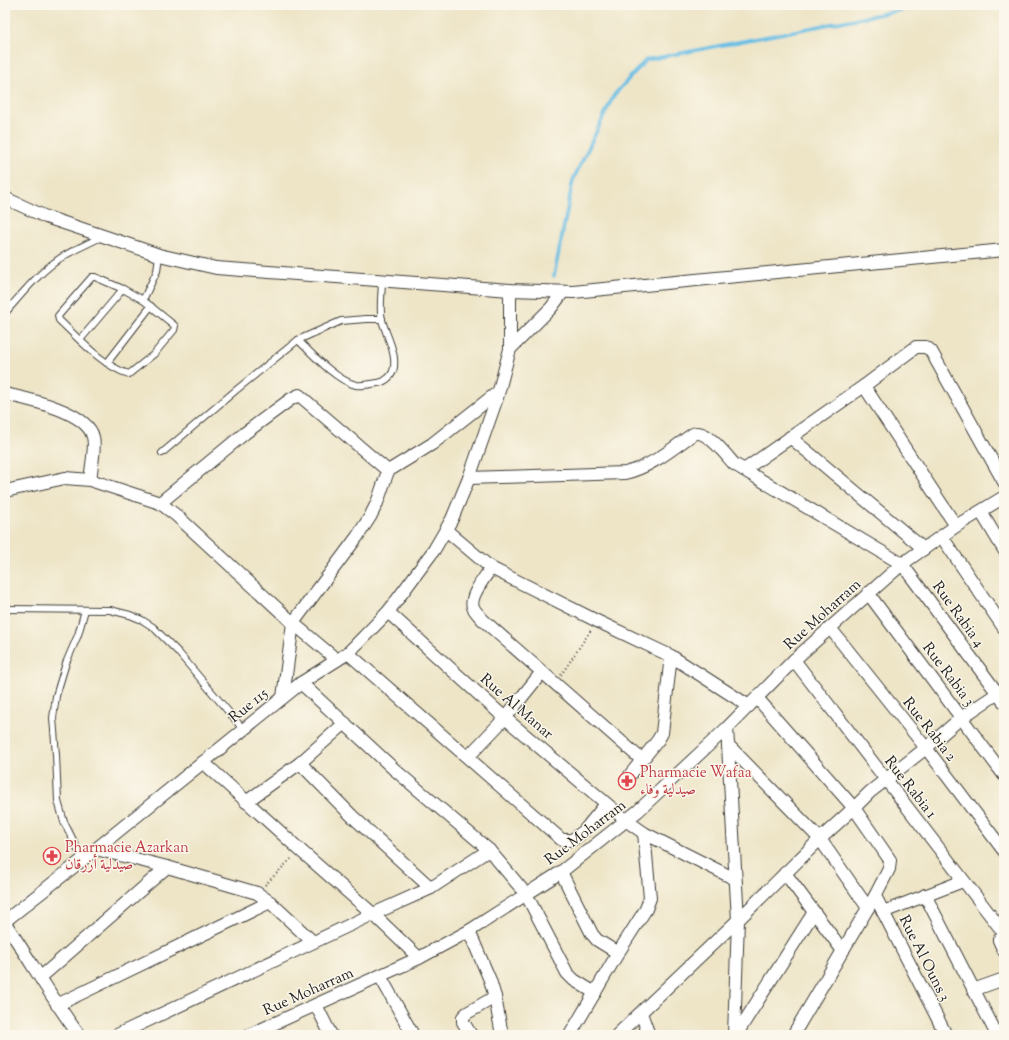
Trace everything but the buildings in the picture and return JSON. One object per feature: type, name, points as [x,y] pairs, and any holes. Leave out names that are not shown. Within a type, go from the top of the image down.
[{"type":"street","points":[[5,198],[46,217],[159,255],[216,268],[510,290],[573,292],[1004,250]]},
{"type":"street","points":[[510,290],[510,349]]},
{"type":"street","points":[[510,349],[552,308],[563,292]]},
{"type":"street","points":[[744,470],[864,386],[916,347],[924,346],[929,349],[1004,482]]},
{"type":"street","name":"Rue 115","points":[[5,922],[283,697],[301,683],[348,653],[388,612],[434,550],[446,530],[469,478],[498,392],[510,349]]},
{"type":"street","points":[[864,386],[956,526]]},
{"type":"street","points":[[283,697],[293,623],[357,537],[370,517],[377,503],[388,471],[432,444],[498,392]]},
{"type":"street","points":[[5,394],[39,401],[62,410],[79,420],[88,428],[94,437],[90,480]]},
{"type":"street","points":[[160,503],[245,433],[291,398],[299,395],[388,471]]},
{"type":"street","points":[[469,478],[625,474],[652,462],[697,432],[706,436],[734,464],[902,564]]},
{"type":"street","points":[[790,437],[924,549]]},
{"type":"street","points":[[5,491],[65,478],[90,480],[160,503],[293,623],[337,660]]},
{"type":"street","name":"Rue Moharram","points":[[249,1035],[267,1031],[316,1005],[419,958],[469,931],[561,872],[627,821],[727,728],[794,660],[902,564],[956,526],[1004,497]]},
{"type":"street","points":[[981,512],[1004,550]]},
{"type":"street","points":[[446,530],[491,568],[671,656],[753,702],[854,808],[890,860],[889,870],[875,896],[793,1035]]},
{"type":"street","points":[[942,537],[1004,628]]},
{"type":"street","name":"Rue Rabia 4","points":[[902,564],[1002,694]]},
{"type":"street","points":[[491,568],[476,591],[472,601],[473,608],[483,620],[642,760]]},
{"type":"street","name":"Rue Rabia 3","points":[[868,593],[1004,775]]},
{"type":"street","name":"Rue Al Manar","points":[[388,612],[505,718],[627,821],[644,833],[735,879]]},
{"type":"street","name":"Rue Rabia 2","points":[[830,628],[926,748],[1004,851]]},
{"type":"street","points":[[348,653],[562,840],[572,840],[584,831],[606,804]]},
{"type":"street","points":[[630,775],[662,733],[671,656]]},
{"type":"street","name":"Rue Rabia 1","points":[[794,660],[1003,935]]},
{"type":"street","points":[[468,757],[505,718],[542,672]]},
{"type":"street","points":[[301,683],[395,770],[489,850],[526,894],[567,973],[574,980],[594,993]]},
{"type":"street","points":[[617,1035],[884,779],[926,748],[961,718],[1002,694]]},
{"type":"street","points":[[246,802],[300,763],[345,723]]},
{"type":"street","points":[[727,728],[738,920],[735,1035]]},
{"type":"street","points":[[728,744],[820,839],[868,908]]},
{"type":"street","points":[[203,762],[373,914],[419,958]]},
{"type":"street","points":[[300,763],[352,816],[431,888]]},
{"type":"street","points":[[570,1035],[618,953],[646,909],[650,898],[644,833]]},
{"type":"street","points":[[96,849],[167,867],[256,893],[270,902],[313,942]]},
{"type":"street","points":[[117,1035],[431,888],[489,850]]},
{"type":"street","points":[[41,977],[167,867]]},
{"type":"street","points":[[561,872],[592,934],[597,940],[618,953]]},
{"type":"street","points":[[785,873],[843,951]]},
{"type":"street","points":[[883,912],[963,881]]},
{"type":"street","points":[[925,895],[997,1035]]},
{"type":"street","name":"Rue Al Ouns 3","points":[[875,896],[946,1035]]},
{"type":"street","points":[[57,1005],[270,902]]},
{"type":"street","points":[[735,1035],[814,912]]},
{"type":"street","points":[[5,922],[41,977],[57,1005],[79,1035]]},
{"type":"street","points":[[469,931],[490,980],[495,997],[502,1035]]},
{"type":"street","points":[[1003,935],[999,941],[1004,951]]},
{"type":"street","points":[[380,976],[413,1035]]},
{"type":"street","points":[[973,990],[1004,979]]},
{"type":"street","points":[[471,1035],[463,1022],[463,1017],[467,1013],[495,997]]},
{"type":"street","points":[[316,1005],[331,1035]]},
{"type":"street","points":[[641,1013],[649,1035]]},
{"type":"lane","points":[[5,313],[55,262],[67,254],[103,236]]},
{"type":"lane","points":[[143,300],[157,272],[159,255]]},
{"type":"lane","points":[[95,277],[123,289],[143,300],[175,326],[174,330],[154,354],[129,374],[106,363],[58,318],[89,279],[95,277]]},
{"type":"lane","points":[[298,340],[322,364],[346,381],[356,385],[383,382],[390,376],[394,369],[394,357],[380,319],[381,280]]},
{"type":"lane","points":[[80,340],[123,289]]},
{"type":"lane","points":[[106,363],[151,306]]},
{"type":"lane","points":[[162,453],[235,390],[298,340],[341,321],[380,319]]},
{"type":"lane","points":[[5,609],[56,608],[110,610],[142,620],[153,627],[178,652],[243,729]]},
{"type":"lane","points":[[83,860],[64,822],[58,802],[53,718],[56,696],[66,663],[78,635],[85,610]]},
{"type":"path","points":[[556,683],[597,621]]},
{"type":"path","points":[[256,893],[300,850]]},
{"type":"waterway","points":[[554,276],[573,180],[614,95],[646,60],[927,5]]},
{"type":"place","name":"Pharmacie Wafaa صيدلية وفاء","points":[[627,781]]},
{"type":"place","name":"Pharmacie Azarkan صيدلية أزرقان","points":[[52,856]]}]
